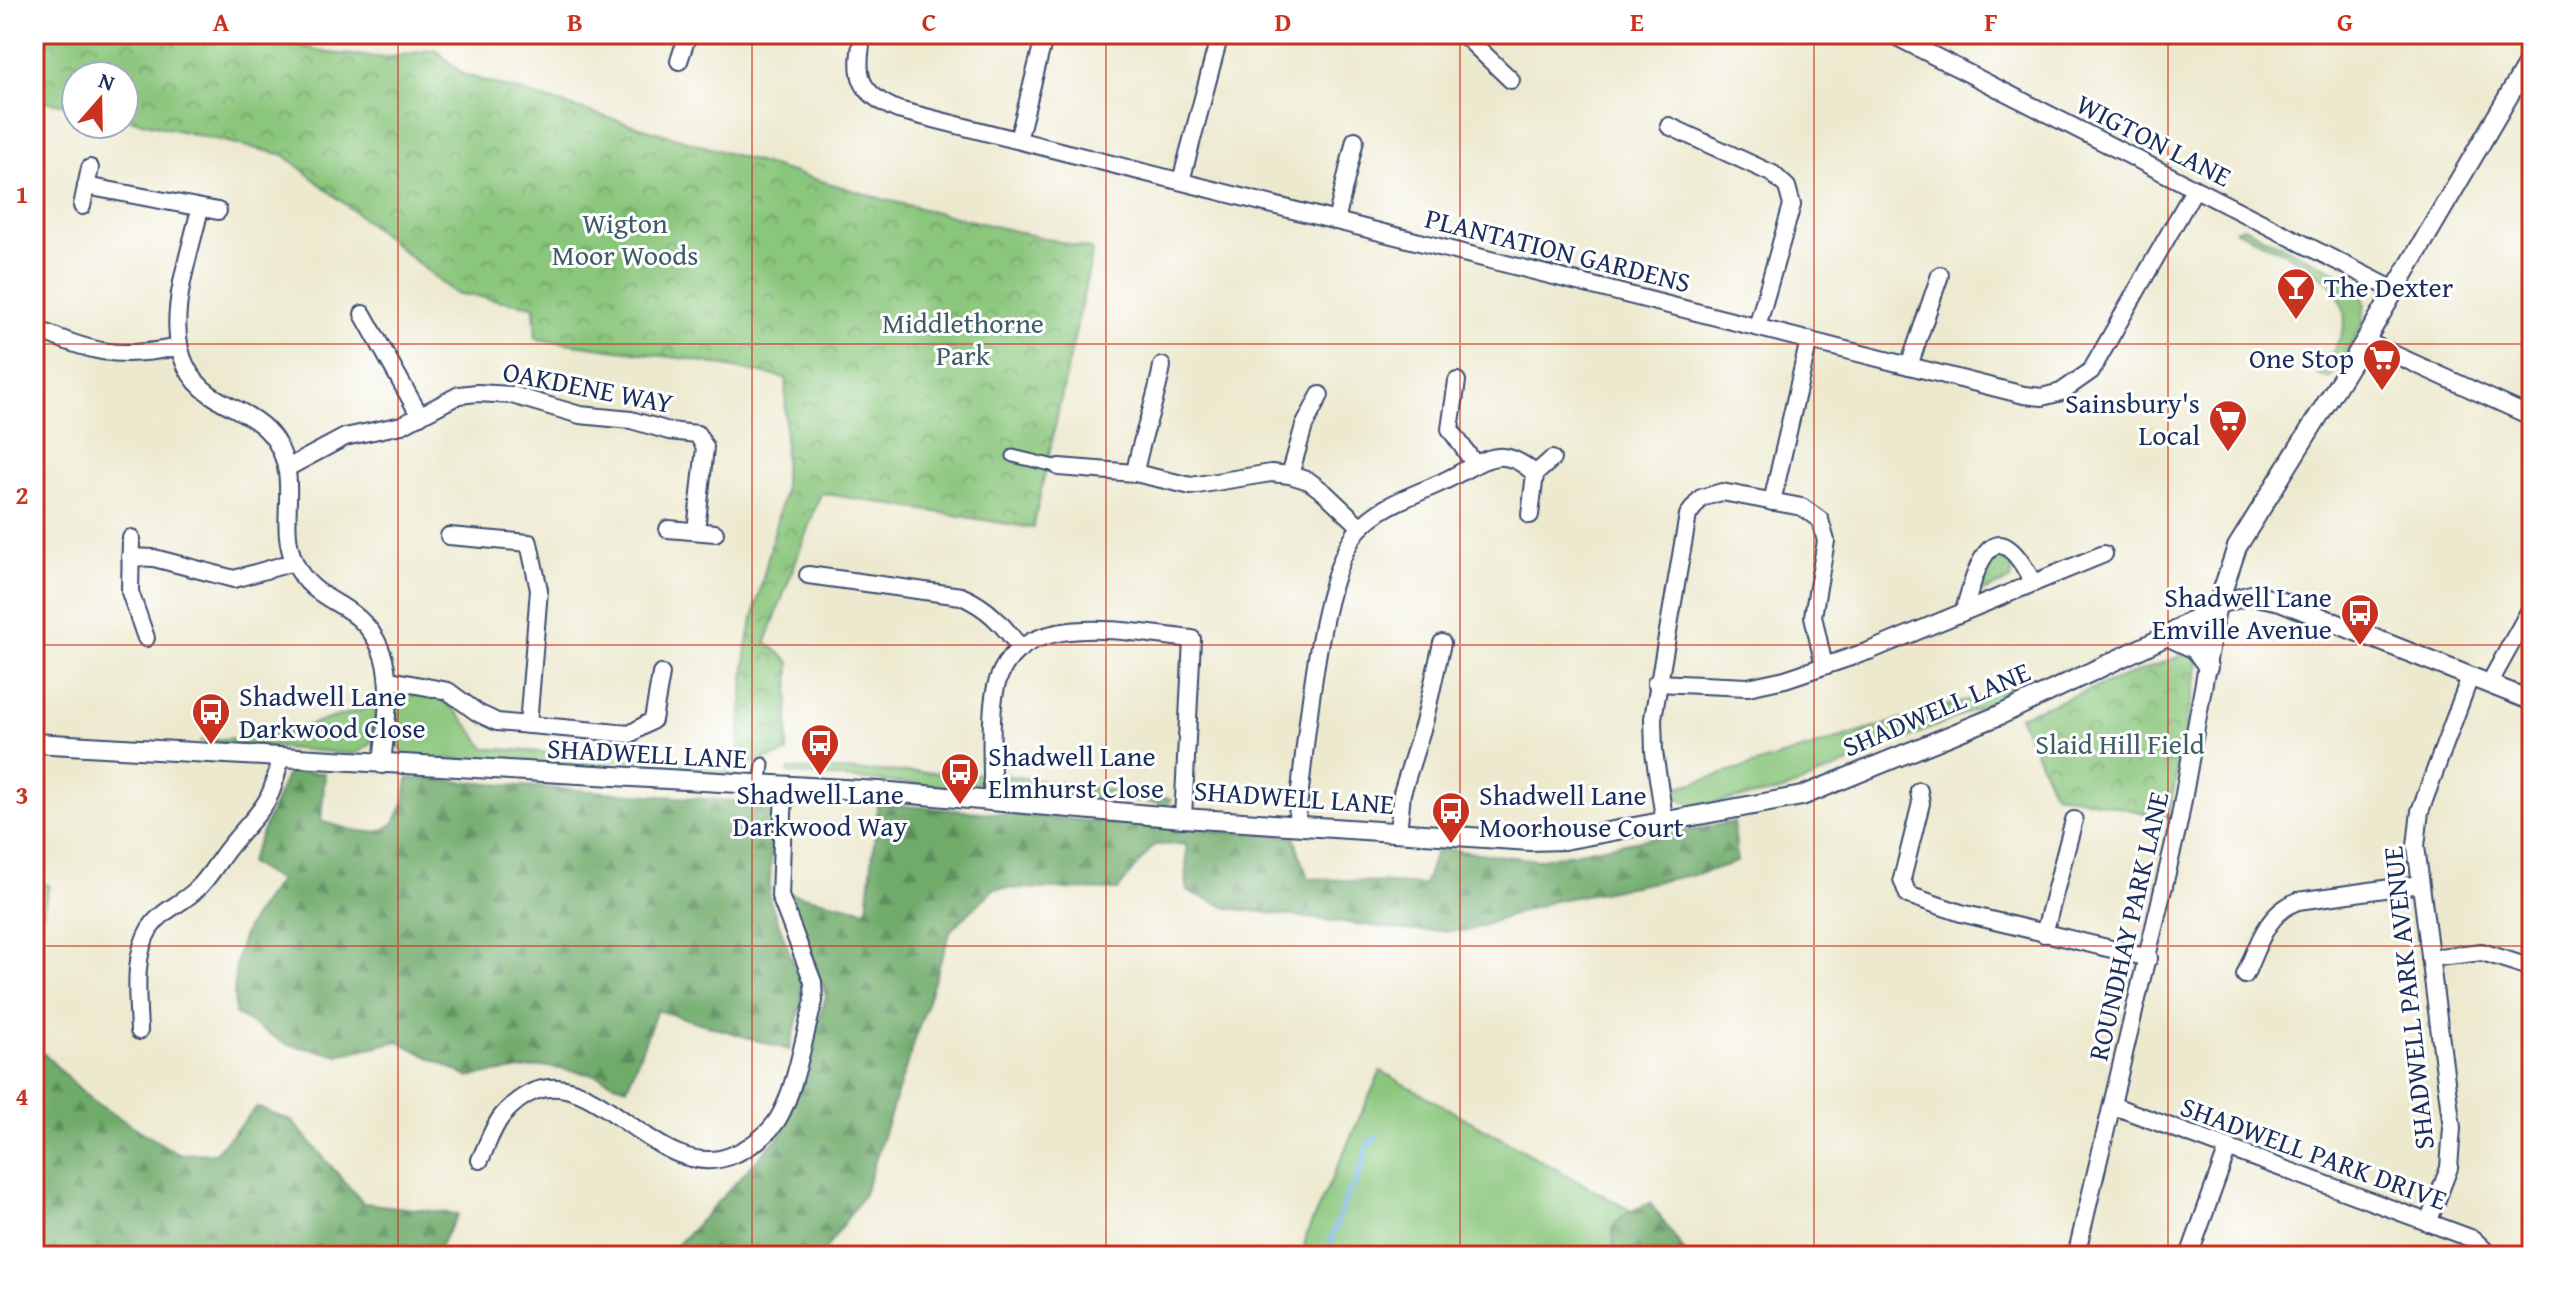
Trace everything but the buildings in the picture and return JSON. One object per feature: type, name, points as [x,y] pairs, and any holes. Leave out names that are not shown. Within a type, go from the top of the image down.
[{"type":"street","points":[[679,61],[688,34]]},
{"type":"street","name":"PLANTATION GARDENS","points":[[863,34],[857,66],[877,101],[1018,140],[2024,395],[2042,397],[2077,384],[2091,371],[2194,190]]},
{"type":"street","points":[[1018,140],[1045,34]]},
{"type":"street","points":[[1181,181],[1220,34]]},
{"type":"street","points":[[1463,34],[1511,80]]},
{"type":"street","name":"WIGTON LANE","points":[[1891,34],[2394,290]]},
{"type":"street","points":[[2218,604],[2237,547],[2365,341],[2532,56]]},
{"type":"street","points":[[1669,126],[1773,174],[1787,187],[1792,205],[1757,327]]},
{"type":"street","points":[[1336,221],[1355,140]]},
{"type":"street","points":[[82,206],[90,168]]},
{"type":"street","points":[[86,186],[218,211]]},
{"type":"street","points":[[200,208],[180,303],[178,347],[189,373],[203,390],[260,423],[272,436],[289,467],[288,537],[294,562],[313,589],[359,618],[373,631],[389,665],[382,765]]},
{"type":"street","points":[[1909,366],[1940,275]]},
{"type":"street","points":[[363,314],[420,416]]},
{"type":"street","points":[[34,328],[79,347],[110,355],[143,354],[178,347]]},
{"type":"street","points":[[1772,502],[1809,340]]},
{"type":"street","points":[[2365,341],[2532,417]]},
{"type":"street","points":[[1135,473],[1140,446],[1155,406],[1162,366]]},
{"type":"street","points":[[1457,381],[1450,429],[1474,463]]},
{"type":"street","name":"OAKDENE WAY","points":[[289,467],[345,437],[402,425],[459,395],[512,395],[580,415],[631,420],[669,431],[697,434],[705,447],[696,531]]},
{"type":"street","points":[[1290,475],[1304,426],[1320,395]]},
{"type":"street","points":[[1013,456],[1059,467],[1135,473],[1191,486],[1271,473],[1290,475],[1309,481],[1361,527]]},
{"type":"street","points":[[1296,825],[1325,615],[1344,555],[1361,527],[1389,505],[1446,481],[1485,457],[1502,456],[1523,462],[1535,474]]},
{"type":"street","points":[[1530,515],[1535,474],[1552,459]]},
{"type":"street","points":[[1665,824],[1654,752],[1656,683],[1688,515],[1701,498],[1722,492],[1812,512],[1825,529],[1826,541],[1813,616],[1824,666]]},
{"type":"street","points":[[668,529],[715,533]]},
{"type":"street","points":[[449,536],[529,543],[539,590],[528,725]]},
{"type":"street","points":[[131,538],[130,592],[146,638]]},
{"type":"street","points":[[1964,611],[1979,560],[1988,549],[2003,547],[2016,553],[2033,583]]},
{"type":"street","points":[[1656,683],[1748,687],[1824,666],[2104,554]]},
{"type":"street","points":[[130,557],[154,558],[234,579],[294,562]]},
{"type":"street","points":[[808,575],[961,596],[990,612],[1021,649]]},
{"type":"street","name":"SHADWELL LANE","points":[[34,743],[992,800],[1183,818],[1530,841],[1578,838],[1665,824],[1802,796],[2000,715],[2167,636],[2218,604],[2251,595],[2280,601],[2532,701]]},
{"type":"street","name":"ROUNDHAY PARK LANE","points":[[2076,1256],[2149,958],[2218,604]]},
{"type":"street","points":[[2489,684],[2532,606]]},
{"type":"street","points":[[992,800],[994,695],[1002,673],[1021,649],[1055,631],[1078,628],[1192,639],[1183,818]]},
{"type":"street","points":[[2167,636],[2195,649],[2208,667]]},
{"type":"street","points":[[1398,833],[1402,793],[1424,723],[1442,643]]},
{"type":"street","points":[[390,680],[448,691],[481,716],[497,722],[620,734],[639,732],[656,712],[661,674]]},
{"type":"street","name":"SHADWELL PARK AVENUE","points":[[2428,1223],[2453,1149],[2416,846],[2420,811],[2470,677]]},
{"type":"street","points":[[139,1031],[137,977],[149,930],[165,911],[196,890],[232,844],[255,822],[269,799],[280,757]]},
{"type":"street","points":[[760,787],[763,764]]},
{"type":"street","points":[[480,1160],[500,1118],[519,1100],[542,1091],[585,1093],[647,1139],[697,1161],[719,1160],[741,1152],[778,1119],[814,1001],[813,982],[780,896],[784,788]]},
{"type":"street","points":[[1919,791],[1921,803],[1902,879],[1908,895],[2044,934],[2149,958]]},
{"type":"street","points":[[2044,934],[2074,820]]},
{"type":"street","points":[[2245,975],[2268,925],[2285,906],[2420,884]]},
{"type":"street","points":[[2430,958],[2482,952],[2532,968]]},
{"type":"street","name":"SHADWELL PARK DRIVE","points":[[2114,1106],[2473,1239],[2491,1256]]},
{"type":"street","points":[[2189,1256],[2228,1148]]},
{"type":"green space","name":"Wigton Moor Woods","points":[[34,34],[252,34],[328,53],[386,58],[435,49],[462,74],[882,199],[1093,250],[1033,528],[821,493],[766,642],[790,662],[787,753],[737,767],[747,644],[784,492],[786,378],[694,360],[536,339],[534,306],[455,293],[284,155],[140,122],[140,60],[60,60],[60,104],[34,99]]},
{"type":"green space","points":[[2243,227],[2342,275],[2361,291],[2365,303],[2362,327],[2330,379],[2318,374],[2337,344],[2344,325],[2343,307],[2336,291],[2306,265],[2235,230]]},
{"type":"green space","points":[[2002,557],[2013,566],[2011,580],[1982,592],[1979,586],[1985,567],[1991,560]]},
{"type":"green space","name":"Slaid Hill Field","points":[[2196,650],[2201,651],[2168,818],[2054,793],[2019,716]]},
{"type":"green space","points":[[2072,668],[1783,791],[1702,805],[1684,802],[1670,790]]},
{"type":"green space","points":[[425,693],[452,708],[485,748],[737,767],[736,776],[408,757],[392,740],[396,699]]},
{"type":"green space","points":[[377,705],[371,744],[355,754],[199,741],[275,735]]},
{"type":"green space","points":[[789,769],[983,774],[977,784],[959,788],[788,773]]},
{"type":"green space","points":[[288,771],[325,773],[321,821],[370,832],[382,831],[399,815],[408,778],[774,804],[769,898],[801,983],[802,1003],[789,1050],[657,1010],[627,1088],[595,1075],[543,1066],[468,1077],[398,1041],[339,1055],[286,1044],[235,1014],[234,992],[241,942],[255,914],[279,881],[249,863]]},
{"type":"green space","points":[[1003,775],[1171,799],[1169,804],[1015,792],[1005,783]]},
{"type":"green space","points":[[878,804],[1294,837],[1308,878],[1424,885],[1437,848],[1537,860],[1734,822],[1737,862],[1702,873],[1553,901],[1467,931],[1412,931],[1228,908],[1187,891],[1186,844],[1154,845],[1118,890],[995,888],[951,930],[864,1194],[821,1256],[667,1256],[785,1130],[826,996],[790,893],[867,910]]},
{"type":"green space","points":[[34,882],[49,885],[34,950]]},
{"type":"green space","points":[[34,1002],[39,1003],[39,1049],[91,1100],[178,1154],[215,1153],[257,1107],[292,1121],[363,1203],[458,1214],[434,1256],[44,1256],[34,1248]]},
{"type":"green space","points":[[1381,1071],[1631,1211],[1613,1226],[1615,1256],[1302,1256],[1307,1233]]},
{"type":"green space","points":[[1650,1203],[1688,1256],[1615,1256],[1613,1226],[1631,1211]]},
{"type":"waterway","points":[[1326,1256],[1369,1142],[1377,1137]]},
{"type":"place","name":"The Dexter","points":[[2296,321]]},
{"type":"place","name":"One Stop","points":[[2382,392]]},
{"type":"place","name":"Sainsbury's Local","points":[[2228,453]]},
{"type":"place","name":"Shadwell Lane Emville Avenue","points":[[2360,647]]},
{"type":"place","name":"Shadwell Lane Darkwood Close","points":[[211,746]]},
{"type":"place","name":"Shadwell Lane Darkwood Way","points":[[820,777]]},
{"type":"place","name":"Shadwell Lane Elmhurst Close","points":[[960,806]]},
{"type":"place","name":"Shadwell Lane Moorhouse Court","points":[[1451,845]]},
{"type":"park label","name":"Middlethorne Park","points":[[963,339]]}]
